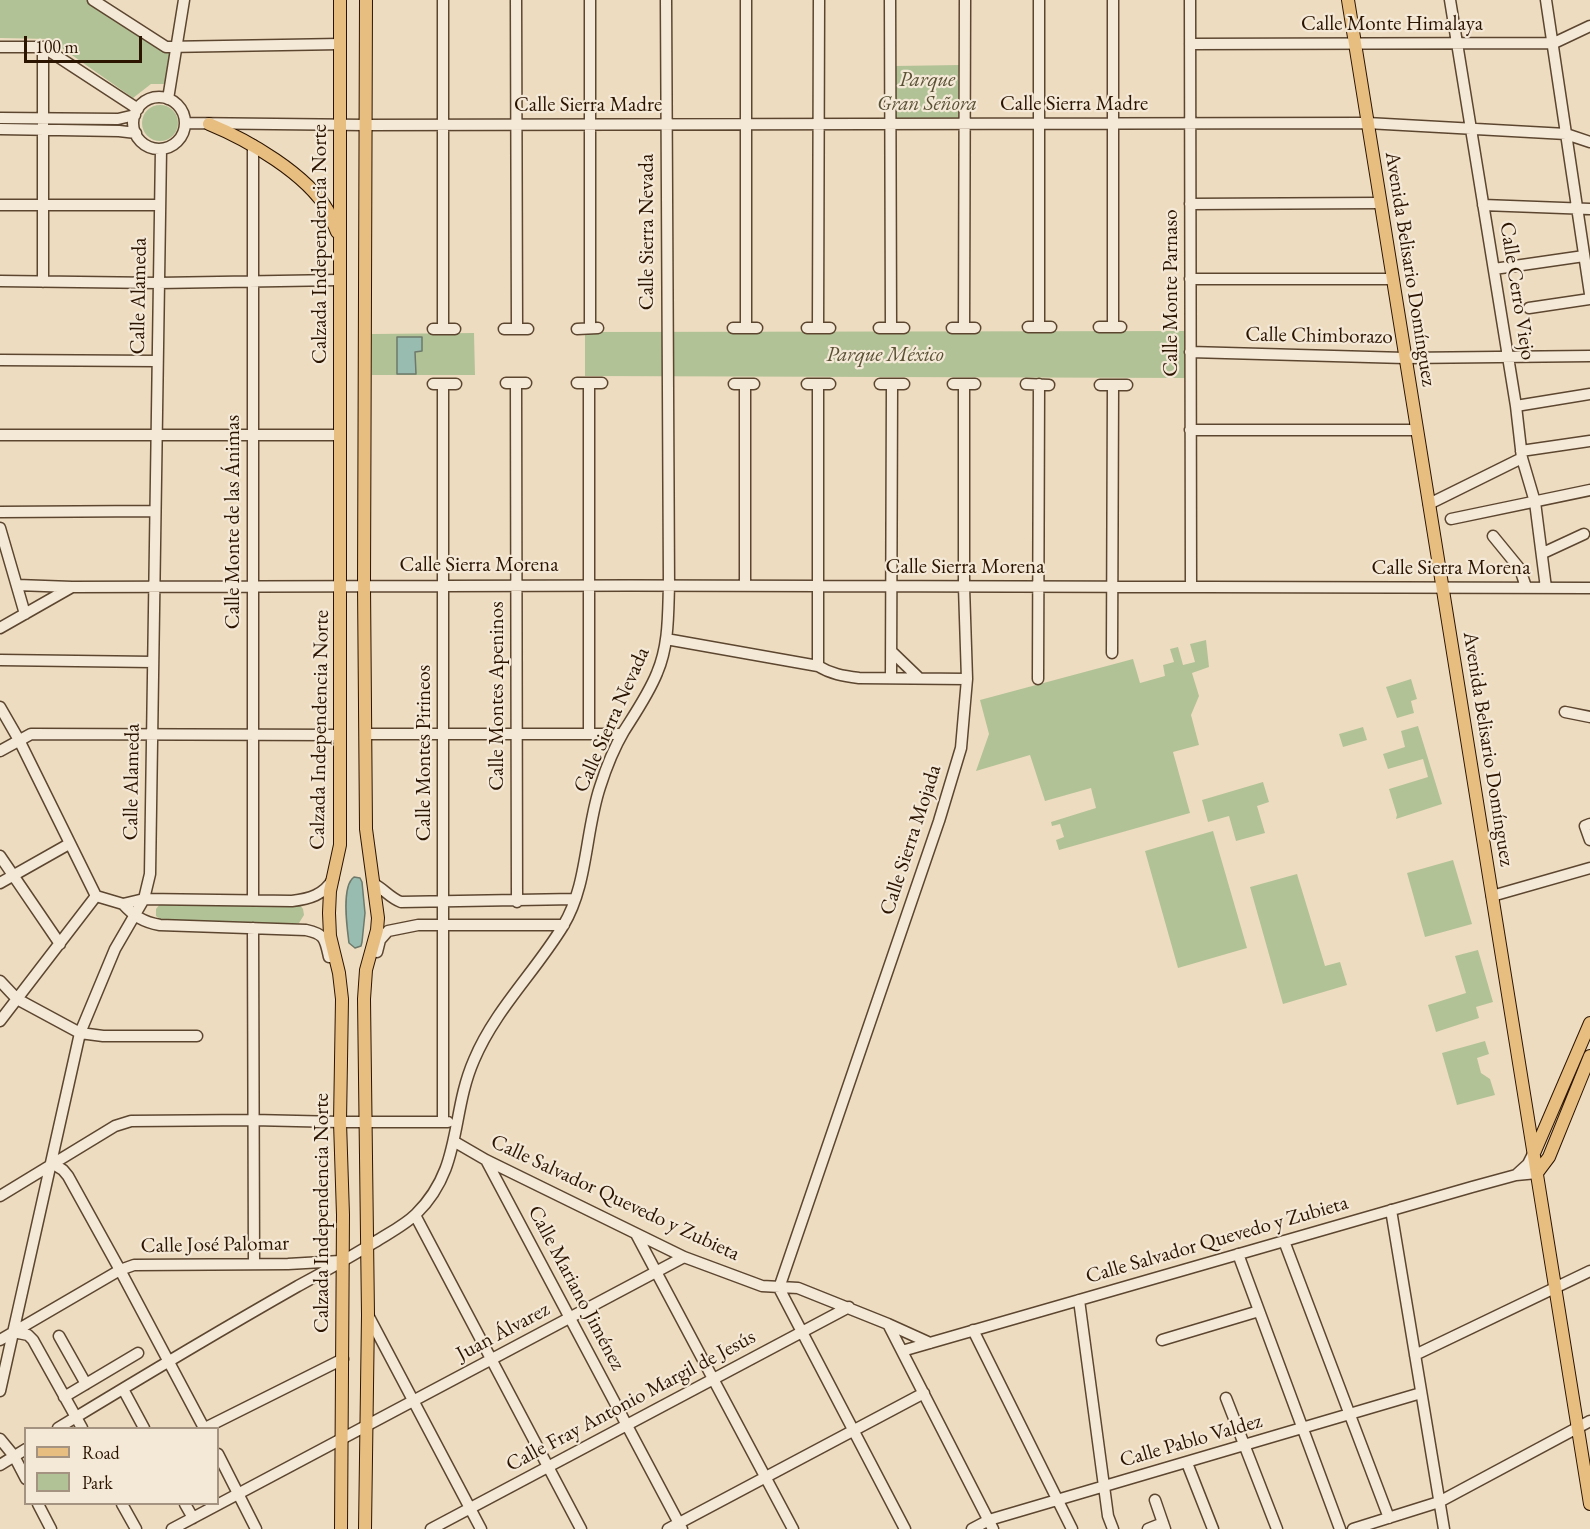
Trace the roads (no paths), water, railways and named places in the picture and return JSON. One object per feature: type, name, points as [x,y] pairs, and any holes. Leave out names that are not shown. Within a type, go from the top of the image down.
[{"type":"main road","name":"Calzada Independencia Norte","points":[[340,0],[340,845],[330,891],[329,912],[330,936],[339,973],[342,999],[341,1529]]},
{"type":"main road","name":"Calzada Independencia Norte","points":[[365,1529],[368,1315],[364,999],[366,970],[377,930],[374,884],[366,829],[364,585],[366,0]]},
{"type":"main road","name":"Avenida Belisario Domínguez","points":[[1348,0],[1590,1504]]},
{"type":"main road","points":[[209,124],[253,145],[294,175],[312,191],[327,210],[339,237]]},
{"type":"main road","points":[[1534,1152],[1590,1023]]},
{"type":"main road","points":[[1538,1173],[1549,1157],[1590,1056]]},
{"type":"street","points":[[93,0],[163,46],[340,44]]},
{"type":"street","points":[[168,99],[184,0]]},
{"type":"street","points":[[443,0],[443,124],[438,329],[455,329]]},
{"type":"street","points":[[504,329],[522,329],[516,0]]},
{"type":"street","points":[[577,328],[594,328],[590,0]]},
{"type":"street","name":"Calle Sierra Nevada","points":[[60,1427],[343,1261],[415,1215],[438,1187],[447,1167],[468,1073],[484,1039],[506,1004],[564,925],[584,868],[588,834],[600,787],[622,734],[657,673],[666,639],[669,585],[666,0]]},
{"type":"street","points":[[733,328],[751,328],[746,124],[746,0]]},
{"type":"street","points":[[819,0],[819,123],[813,328],[830,328]]},
{"type":"street","points":[[890,0],[891,328]]},
{"type":"street","points":[[952,328],[969,328],[964,123],[964,0]]},
{"type":"street","points":[[1039,0],[1039,123],[1033,327],[1051,327]]},
{"type":"street","points":[[1100,327],[1117,327],[1113,0]]},
{"type":"street","name":"Calle Monte Parnaso","points":[[1190,0],[1191,587]]},
{"type":"street","name":"Calle Cerro Viejo","points":[[1450,0],[1522,455],[1535,502],[1546,588]]},
{"type":"street","points":[[1546,0],[1590,294]]},
{"type":"street","name":"Calle Monte Himalaya","points":[[1190,44],[1554,43],[1590,26]]},
{"type":"street","points":[[0,47],[43,47],[136,112]]},
{"type":"street","points":[[43,47],[43,282]]},
{"type":"street","points":[[0,129],[118,119],[136,112],[148,100],[154,98],[168,99],[180,108],[185,123],[184,130],[176,143],[161,149],[146,145],[134,127],[136,112]]},
{"type":"street","points":[[0,118],[136,133]]},
{"type":"street","name":"Calle Sierra Madre","points":[[185,123],[365,125],[1367,123],[1566,134],[1590,142]]},
{"type":"street","name":"Calle Monte de las Ánimas","points":[[253,145],[253,900]]},
{"type":"street","name":"Calle Alameda","points":[[0,1391],[80,1033],[115,949],[144,899],[150,874],[161,149]]},
{"type":"street","points":[[1190,204],[1380,203]]},
{"type":"street","points":[[0,205],[159,206]]},
{"type":"street","points":[[1483,205],[1590,209]]},
{"type":"street","points":[[1494,269],[1584,255]]},
{"type":"street","points":[[1190,279],[1392,279]]},
{"type":"street","points":[[0,281],[158,283],[340,280]]},
{"type":"street","points":[[1529,308],[1590,299]]},
{"type":"street","points":[[879,328],[904,328]]},
{"type":"street","name":"Calle Chimborazo","points":[[1190,352],[1405,358],[1507,355],[1590,356]]},
{"type":"street","points":[[0,360],[158,361]]},
{"type":"street","name":"Calle Montes Apeninos","points":[[516,383],[517,902]]},
{"type":"street","points":[[577,383],[602,383]]},
{"type":"street","points":[[589,734],[590,383]]},
{"type":"street","name":"Calle Montes Pirineos","points":[[443,1122],[443,585],[438,384],[456,384]]},
{"type":"street","points":[[744,384],[745,586]]},
{"type":"street","points":[[818,666],[813,384],[830,384]]},
{"type":"street","points":[[891,678],[892,586],[886,384],[904,384]]},
{"type":"street","name":"Calle Sierra Mojada","points":[[779,1288],[939,821],[961,748],[967,679],[964,586],[964,384]]},
{"type":"street","points":[[1026,384],[1044,385],[1038,680]]},
{"type":"street","points":[[1100,385],[1127,385]]},
{"type":"street","points":[[1112,653],[1113,385]]},
{"type":"street","points":[[1516,406],[1590,394]]},
{"type":"street","points":[[1190,430],[1417,430]]},
{"type":"street","points":[[0,435],[340,435]]},
{"type":"street","points":[[1429,504],[1522,455],[1590,441]]},
{"type":"street","points":[[1451,519],[1590,490]]},
{"type":"street","points":[[0,512],[155,511]]},
{"type":"street","points":[[0,528],[25,614]]},
{"type":"street","points":[[1543,553],[1584,534]]},
{"type":"street","points":[[1493,536],[1520,569],[1526,587]]},
{"type":"street","name":"Calle Sierra Morena","points":[[17,585],[72,587],[589,584],[818,587],[1590,588]]},
{"type":"street","points":[[0,628],[72,587]]},
{"type":"street","points":[[666,639],[818,666],[841,676],[967,679]]},
{"type":"street","points":[[892,652],[919,678]]},
{"type":"street","points":[[0,660],[153,662]]},
{"type":"street","points":[[0,707],[96,896],[123,904],[144,899],[307,899],[328,887],[335,876]]},
{"type":"street","points":[[1564,712],[1590,717]]},
{"type":"street","points":[[0,751],[31,734],[340,735]]},
{"type":"street","points":[[366,734],[622,734]]},
{"type":"street","points":[[1590,824],[1585,826],[1590,840]]},
{"type":"street","points":[[0,883],[69,844]]},
{"type":"street","points":[[0,856],[60,944]]},
{"type":"street","points":[[1492,896],[1590,868]]},
{"type":"street","points":[[374,884],[384,889],[392,899],[401,902],[517,902],[575,899]]},
{"type":"street","points":[[0,1021],[96,896]]},
{"type":"street","points":[[123,904],[135,917],[160,925],[306,930],[318,933],[325,940],[331,962],[339,973]]},
{"type":"street","points":[[366,970],[374,962],[380,940],[388,931],[418,925],[564,925]]},
{"type":"street","points":[[253,928],[254,1264]]},
{"type":"street","points":[[1,984],[17,999],[80,1033],[103,1036],[197,1036]]},
{"type":"street","points":[[0,1196],[52,1163],[123,1123],[253,1120],[457,1121]]},
{"type":"street","name":"Calle Salvador Quevedo y Zubieta","points":[[454,1142],[684,1257],[762,1286],[798,1288],[888,1323],[930,1343]]},
{"type":"street","points":[[1516,1175],[1528,1164],[1534,1152]]},
{"type":"street","name":"Calle Mariano Jiménez","points":[[486,1160],[681,1526]]},
{"type":"street","points":[[52,1163],[68,1176],[204,1427]]},
{"type":"street","name":"Calle Salvador Quevedo y Zubieta","points":[[902,1351],[1516,1175],[1538,1173]]},
{"type":"street","points":[[1391,1210],[1444,1529]]},
{"type":"street","points":[[415,1215],[581,1529]]},
{"type":"street","points":[[636,1233],[794,1529]]},
{"type":"street","points":[[1284,1241],[1389,1518]]},
{"type":"street","points":[[1238,1254],[1340,1529]]},
{"type":"street","name":"Juan Álvarez","points":[[219,1504],[684,1257]]},
{"type":"street","name":"Calle José Palomar","points":[[0,1340],[120,1270],[134,1265],[288,1264],[343,1261]]},
{"type":"street","points":[[288,1264],[293,1266],[300,1276],[297,1287]]},
{"type":"street","points":[[1415,1355],[1590,1271]]},
{"type":"street","points":[[779,1288],[905,1529]]},
{"type":"street","points":[[1079,1300],[1108,1516],[1113,1529]]},
{"type":"street","name":"Calle Fray Antonio Margil de Jesús","points":[[431,1529],[849,1307]]},
{"type":"street","points":[[1162,1340],[1259,1311]]},
{"type":"street","points":[[368,1315],[481,1529]]},
{"type":"street","points":[[888,1323],[991,1524]]},
{"type":"street","points":[[973,1330],[1072,1529]]},
{"type":"street","points":[[14,1332],[28,1335],[33,1340],[81,1427]]},
{"type":"street","points":[[59,1336],[86,1384]]},
{"type":"street","points":[[64,1397],[138,1353]]},
{"type":"street","points":[[207,1427],[343,1359]]},
{"type":"street","points":[[123,1389],[143,1427]]},
{"type":"street","name":"Calle Pablo Valdez","points":[[972,1529],[1057,1500],[1421,1393]]},
{"type":"street","points":[[668,1529],[681,1526],[766,1477],[924,1394]]},
{"type":"street","points":[[1226,1398],[1277,1529]]},
{"type":"street","points":[[1353,1529],[1439,1502],[1590,1421]]},
{"type":"street","points":[[0,1439],[14,1456],[24,1475]]},
{"type":"street","points":[[0,1465],[24,1450]]},
{"type":"street","points":[[219,1456],[256,1529]]},
{"type":"street","points":[[1187,1463],[1213,1529]]},
{"type":"street","points":[[1148,1529],[1164,1526],[1155,1500]]},
{"type":"street","points":[[39,1505],[51,1529]]},
{"type":"street","points":[[123,1505],[136,1529]]},
{"type":"street","points":[[186,1505],[193,1518]]},
{"type":"street","name":"Juan Álvarez","points":[[172,1529],[217,1505]]},
{"type":"water","points":[[397,337],[422,337],[422,351],[415,352],[416,374],[397,374]]},
{"type":"water","points":[[354,877],[360,878],[362,882],[365,913],[361,946],[355,948],[349,943],[346,908],[347,889]]},
{"type":"park label","name":"Parque Gran Señora","points":[[927,92]]},
{"type":"park label","name":"Parque México","points":[[885,355]]}]
